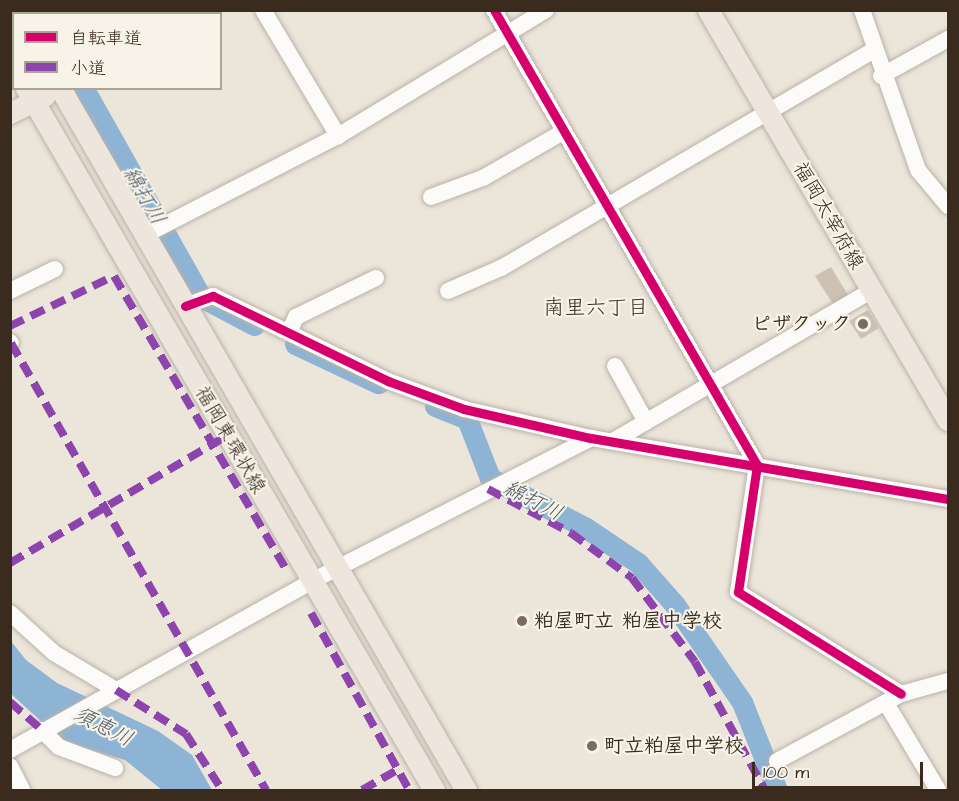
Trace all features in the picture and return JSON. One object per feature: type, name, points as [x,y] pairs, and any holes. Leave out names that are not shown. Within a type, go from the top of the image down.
[{"type":"main road","name":"福岡太宰府線","points":[[708,10],[948,420]]},
{"type":"main road","points":[[10,113],[30,94],[54,90]]},
{"type":"main road","name":"福岡東環状線","points":[[61,90],[157,229],[197,300],[338,568],[466,790]]},
{"type":"main road","name":"福岡東環状線","points":[[30,94],[434,790]]},
{"type":"street","points":[[263,10],[331,139]]},
{"type":"street","points":[[494,10],[757,465],[738,592],[901,694]]},
{"type":"street","points":[[157,229],[331,139],[508,35],[546,10]]},
{"type":"street","points":[[862,10],[872,51],[881,76],[902,116],[918,170],[948,206]]},
{"type":"street","points":[[881,76],[948,39]]},
{"type":"street","points":[[448,291],[501,268],[767,110],[872,51]]},
{"type":"street","points":[[431,197],[483,178],[563,132]]},
{"type":"street","points":[[10,291],[55,269]]},
{"type":"street","points":[[289,332],[296,318],[376,278]]},
{"type":"street","points":[[613,441],[871,291]]},
{"type":"street","points":[[197,300],[289,332],[428,398],[591,438],[757,465],[948,500]]},
{"type":"street","points":[[615,366],[646,422]]},
{"type":"street","points":[[10,750],[43,729],[114,692],[312,581],[591,438]]},
{"type":"street","points":[[10,613],[54,653],[114,692]]},
{"type":"street","points":[[777,761],[901,694],[948,681]]},
{"type":"street","points":[[886,703],[938,790]]},
{"type":"street","points":[[43,729],[59,747],[115,768]]},
{"type":"street","points":[[10,766],[22,790]]},
{"type":"water","name":"須恵川","points":[[10,640],[26,660],[57,683],[158,731],[192,755],[212,790],[162,790],[125,760],[64,742],[11,694]]},
{"type":"building","points":[[831,267],[848,295],[833,304],[815,276]]},
{"type":"building","points":[[868,310],[879,328],[861,339],[849,321]]},
{"type":"waterway","name":"綿打川","points":[[85,91],[201,297],[254,325]]},
{"type":"waterway","name":"綿打川","points":[[295,344],[378,383]]},
{"type":"waterway","name":"綿打川","points":[[435,406],[467,419],[490,478],[586,528],[638,563],[675,605],[742,702],[777,790]]},
{"type":"marked path","points":[[10,326],[114,276],[285,568]]},
{"type":"marked path","points":[[11,343],[266,790]]},
{"type":"marked path","points":[[10,563],[228,435]]},
{"type":"marked path","points":[[488,489],[571,533],[632,578],[695,662],[765,790]]},
{"type":"marked path","points":[[311,613],[409,790]]},
{"type":"marked path","points":[[116,690],[186,734],[222,790]]},
{"type":"marked path","points":[[10,702],[42,730]]},
{"type":"marked path","points":[[362,790],[399,769]]},
{"type":"cycle path","points":[[494,10],[757,465],[738,592],[901,694]]},
{"type":"cycle path","points":[[185,306],[213,296],[388,381],[464,409],[591,438],[948,499]]},
{"type":"place","name":"ピザクック","points":[[863,324]]},
{"type":"place","name":"粕屋町立 粕屋中学校","points":[[522,621]]},
{"type":"place","name":"町立粕屋中学校","points":[[592,746]]},
{"type":"district","name":"南里六丁目","points":[[596,308]]}]
